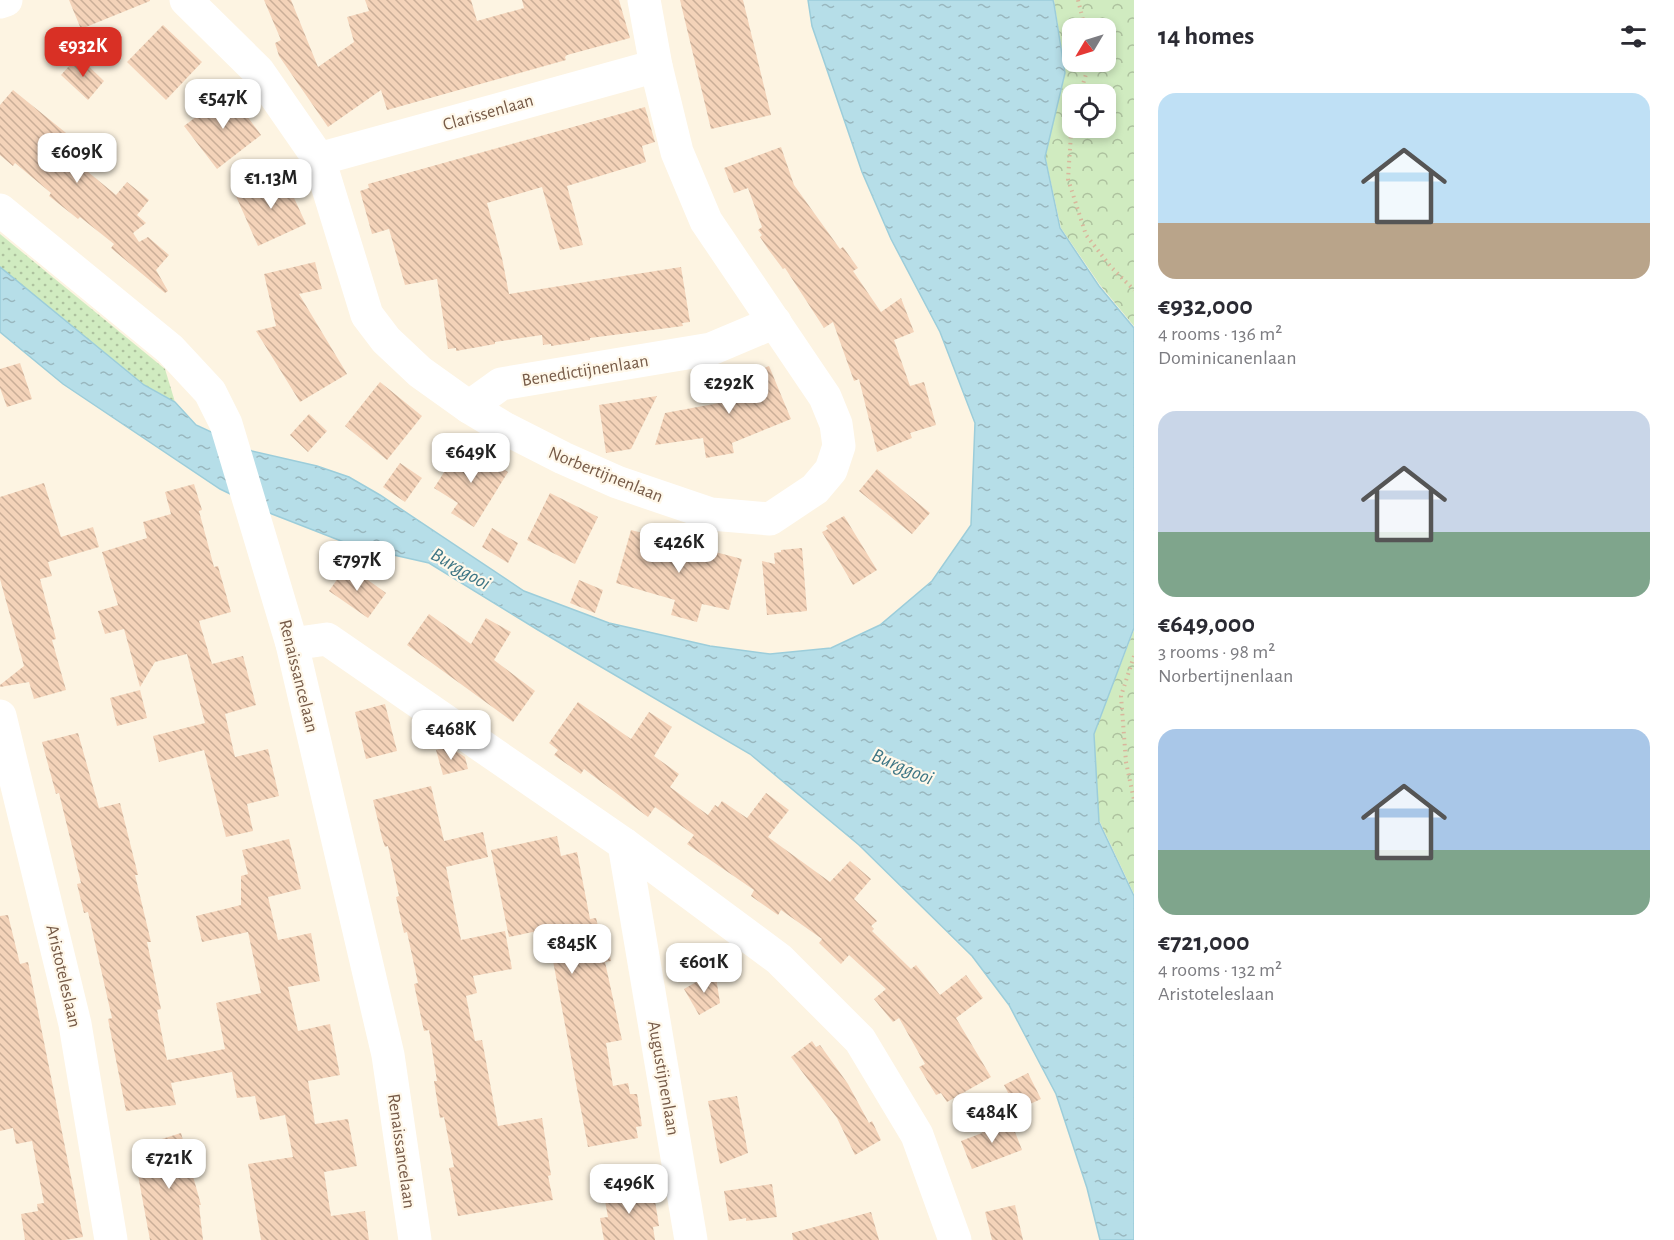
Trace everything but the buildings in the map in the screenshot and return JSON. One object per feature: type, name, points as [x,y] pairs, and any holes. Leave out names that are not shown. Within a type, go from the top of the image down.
[{"type":"street","points":[[0,2],[6,0]]},
{"type":"street","name":"Norbertijnenlaan","points":[[186,0],[258,72],[320,159],[367,315],[386,340],[420,372],[469,407],[562,459],[617,482],[711,514],[770,519],[815,489],[831,470],[839,446],[836,424],[825,397],[706,221],[677,152],[656,66],[644,0]]},
{"type":"street","name":"Clarissenlaan","points":[[320,159],[656,66]]},
{"type":"street","name":"Renaissancelaan","points":[[0,210],[170,349],[210,392],[226,424],[292,644],[388,1055],[415,1240]]},
{"type":"street","name":"Benedictijnenlaan","points":[[469,407],[501,384],[711,349],[775,322]]},
{"type":"street","points":[[292,644],[327,639],[624,844],[779,959],[860,1040],[916,1135],[955,1240]]},
{"type":"street","name":"Aristoteleslaan","points":[[0,716],[75,1024],[111,1240]]},
{"type":"street","name":"Augustijnenlaan","points":[[624,844],[691,1240]]},
{"type":"path","points":[[1078,0],[1082,18]]},
{"type":"path","points":[[1071,138],[1068,178],[1086,235],[1111,267],[1134,290]]},
{"type":"path","points":[[1134,656],[1121,696],[1126,762],[1134,800]]},
{"type":"green space","points":[[1054,0],[1134,0],[1134,326],[1100,285],[1061,228],[1045,155],[1062,84],[1062,138],[1116,138],[1116,84],[1062,84],[1065,72],[1116,72],[1116,18],[1062,18],[1062,52]]},
{"type":"green space","points":[[0,234],[165,369],[175,402],[144,385],[0,267]]},
{"type":"green space","points":[[1134,630],[1134,894],[1099,820],[1094,733]]},
{"type":"water","name":"Burggooi","points":[[808,0],[1053,0],[1062,55],[1062,72],[1065,73],[1045,157],[1060,228],[1099,286],[1134,328],[1134,628],[1094,734],[1099,822],[1134,896],[1134,1240],[1100,1240],[1087,1188],[1056,1094],[1009,1005],[972,956],[859,845],[750,754],[538,630],[429,563],[354,546],[272,514],[220,489],[63,384],[0,332],[0,267],[144,385],[175,402],[196,425],[252,451],[317,466],[349,477],[380,495],[524,591],[609,623],[710,646],[770,654],[831,648],[880,625],[932,581],[971,525],[975,423],[940,332],[891,239],[862,172],[812,26]]}]
